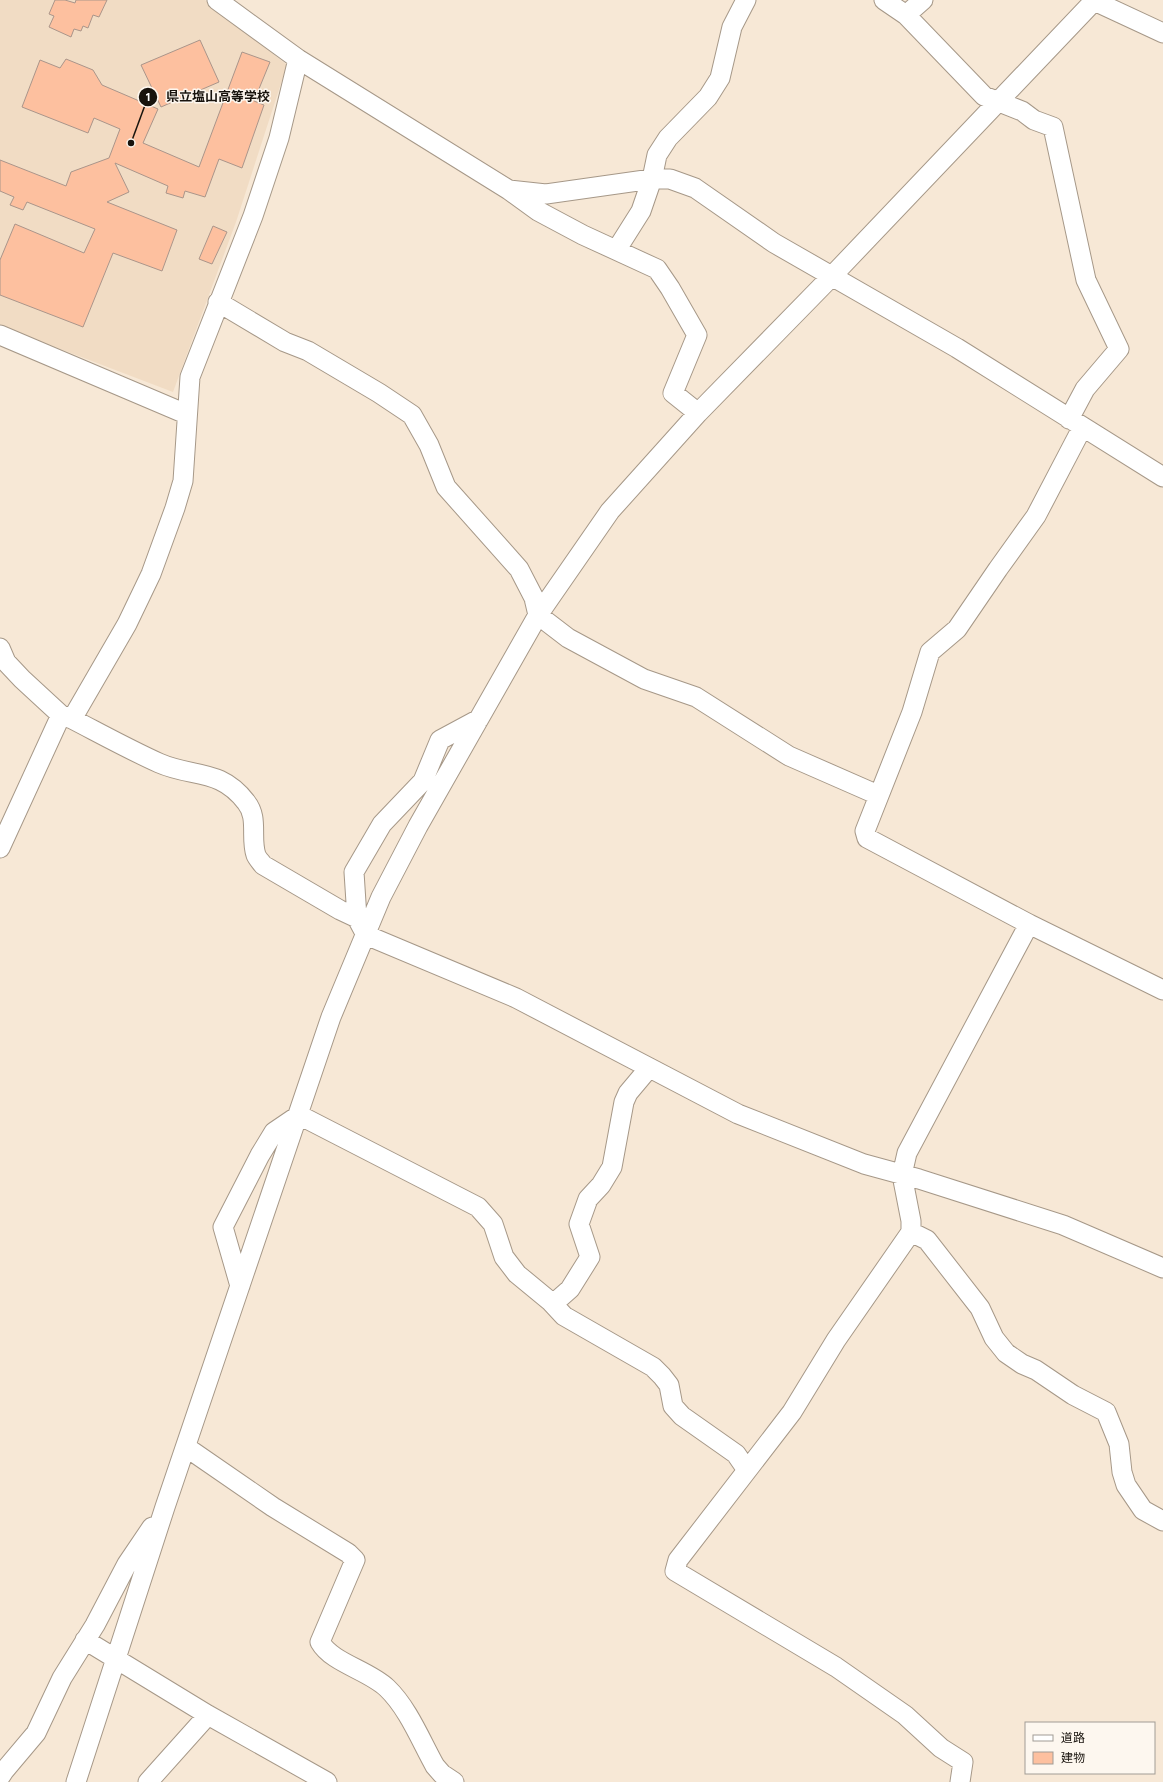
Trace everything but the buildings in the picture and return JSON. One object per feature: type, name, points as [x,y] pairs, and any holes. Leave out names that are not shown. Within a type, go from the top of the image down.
[{"type":"street","points":[[217,0],[298,59],[509,190],[538,211],[583,235],[617,249],[657,269],[670,288],[697,335],[673,393],[698,413]]},
{"type":"street","points":[[617,249],[640,211],[652,179],[657,155],[668,138],[708,97],[720,78],[732,27],[746,0]]},
{"type":"street","points":[[884,0],[906,15],[984,96],[1022,111],[1034,120],[1053,127],[1086,280],[1119,349],[1085,389],[1076,423],[1036,516],[957,629],[930,652],[912,712],[865,830],[867,838],[1029,924],[1163,990]]},
{"type":"street","points":[[906,15],[923,0]]},
{"type":"street","points":[[76,1782],[165,1508],[331,1017],[366,935],[380,897],[418,826],[538,615],[610,511],[698,413],[832,276],[1094,0],[1163,33]]},
{"type":"street","points":[[0,848],[67,717],[126,624],[151,574],[175,508],[183,481],[186,414],[190,377],[218,302],[253,216],[276,145],[298,59]]},
{"type":"street","points":[[509,190],[546,194],[652,179],[670,179],[695,188],[774,243],[957,348],[1163,477]]},
{"type":"street","points":[[218,302],[285,342],[308,351],[379,393],[412,415],[429,445],[446,487],[518,569],[534,598],[538,615],[568,638],[644,679],[696,697],[789,756],[878,795]]},
{"type":"street","points":[[0,334],[186,414]]},
{"type":"street","points":[[0,648],[6,662],[22,679],[67,717],[160,764],[176,769],[210,775],[222,780],[246,801],[250,809],[253,817],[256,855],[262,865],[340,910],[357,918]]},
{"type":"street","points":[[479,720],[440,740],[423,781],[382,824],[354,872],[357,918],[366,935],[516,998],[738,1114],[864,1164],[1063,1225],[1163,1268]]},
{"type":"street","points":[[960,1782],[963,1762],[941,1748],[904,1715],[836,1667],[675,1571],[678,1560],[792,1412],[836,1340],[911,1232],[911,1222],[902,1175],[907,1153],[1029,924]]},
{"type":"street","points":[[553,1304],[570,1289],[590,1257],[579,1224],[588,1199],[601,1185],[612,1167],[624,1102],[628,1093],[649,1068]]},
{"type":"street","points":[[240,1286],[223,1227],[260,1155],[274,1132],[299,1115]]},
{"type":"street","points":[[299,1115],[478,1207],[493,1224],[504,1257],[517,1274],[553,1304],[564,1316],[653,1367],[669,1385],[673,1406],[682,1416],[736,1454],[747,1470]]},
{"type":"street","points":[[911,1232],[927,1240],[980,1308],[994,1338],[1006,1353],[1022,1364],[1036,1370],[1072,1395],[1106,1412],[1120,1444],[1122,1472],[1126,1485],[1143,1510],[1163,1521]]},
{"type":"street","points":[[186,1448],[273,1507],[348,1552],[355,1560],[320,1642],[325,1652],[374,1677],[388,1689],[405,1712],[435,1766],[442,1774],[454,1782]]},
{"type":"street","points":[[0,1777],[36,1733],[62,1678],[86,1640],[127,1564],[165,1508]]},
{"type":"street","points":[[86,1640],[208,1715],[327,1782]]},
{"type":"street","points":[[148,1782],[208,1715]]},
{"type":"shaded area","points":[[0,0],[205,0],[287,65],[236,222],[173,392],[0,326]]},
{"type":"place","name":"県立塩山高等学校","points":[[131,143]]}]
